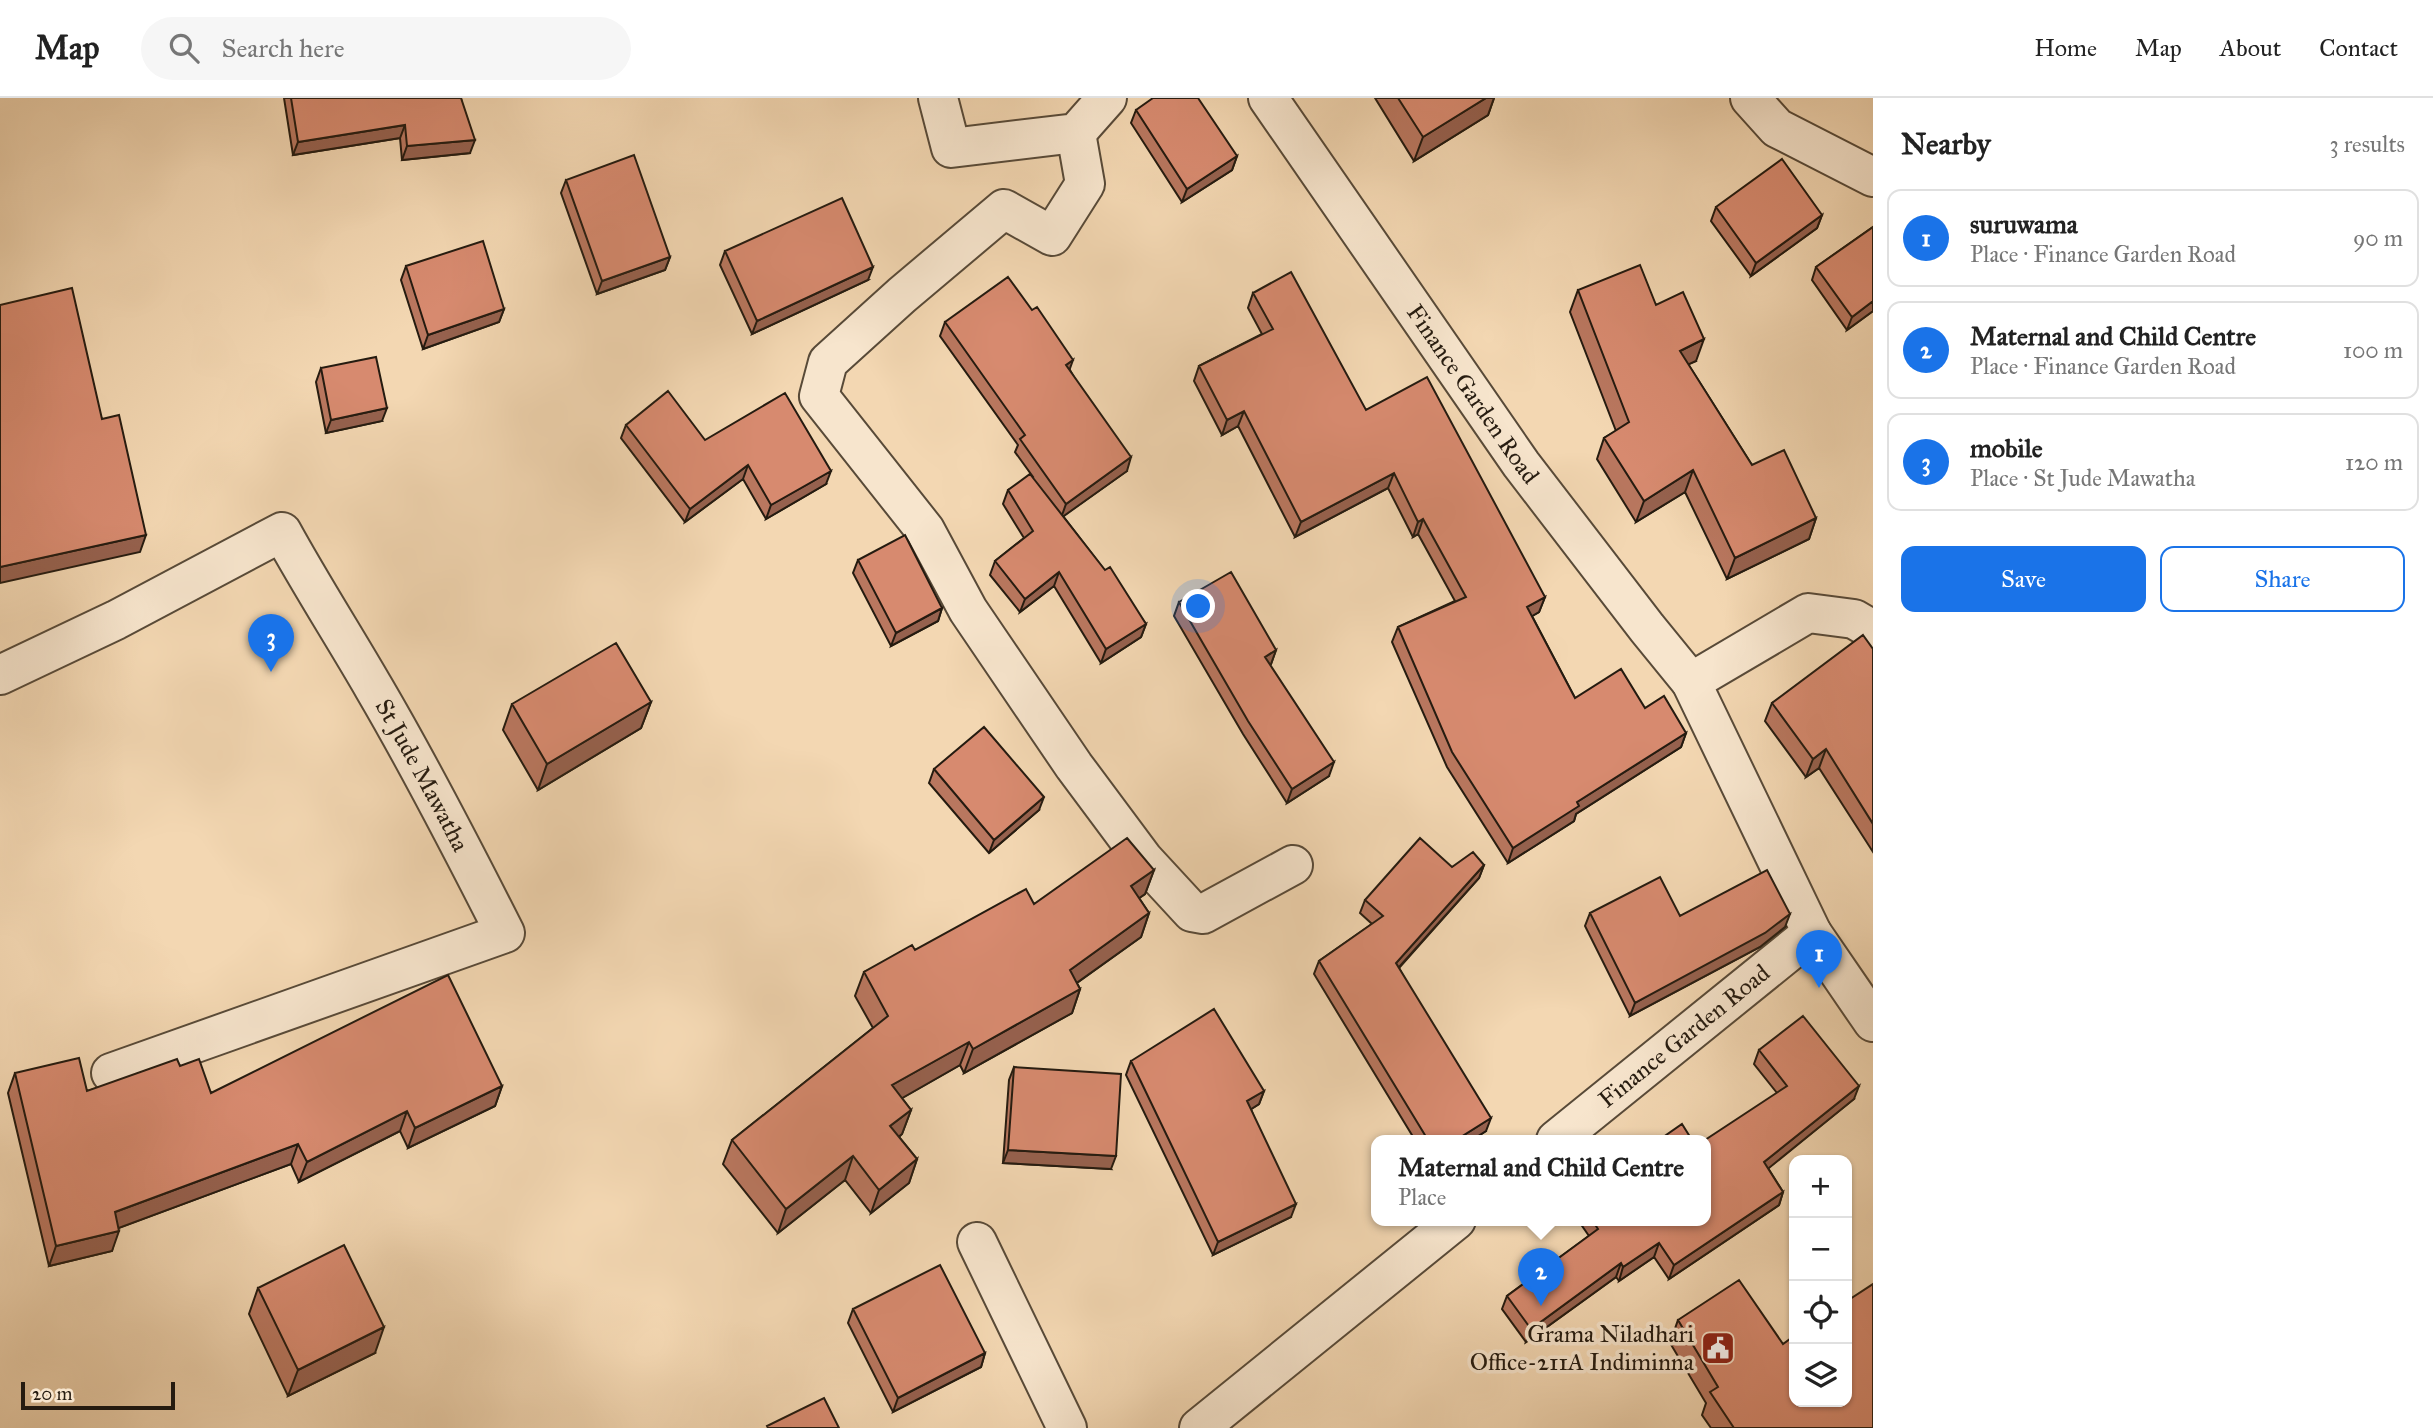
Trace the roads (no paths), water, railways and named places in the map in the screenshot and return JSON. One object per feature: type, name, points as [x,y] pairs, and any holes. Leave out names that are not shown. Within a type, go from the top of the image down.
[{"type":"street","points":[[938,98],[951,148],[1076,132],[1107,98]]},
{"type":"street","name":"Finance Garden Road","points":[[1268,98],[1521,464],[1691,682],[1812,933],[1873,1022]]},
{"type":"street","points":[[1750,98],[1777,128],[1873,177]]},
{"type":"street","points":[[1076,132],[1085,184],[1052,236],[1004,209],[828,362],[819,396],[925,530],[968,610],[1074,766],[1144,860],[1192,912],[1203,914],[1293,865]]},
{"type":"street","name":"St Jude Mawatha","points":[[0,675],[116,620],[282,532],[447,816],[505,933],[111,1073]]},
{"type":"street","points":[[1691,682],[1808,613],[1854,619],[1873,630]]},
{"type":"street","name":"Finance Garden Road","points":[[1562,1135],[1812,933]]},
{"type":"street","points":[[1199,1428],[1449,1226]]},
{"type":"street","points":[[977,1242],[1067,1428]]},
{"type":"place","name":"mobile","points":[[271,672]]},
{"type":"place","name":"suruwama","points":[[1819,988]]},
{"type":"place","name":"Maternal and Child Centre","points":[[1541,1306]]},
{"type":"place","name":"Grama Niladhari Office-211A Indiminna","points":[[1718,1348]]}]
